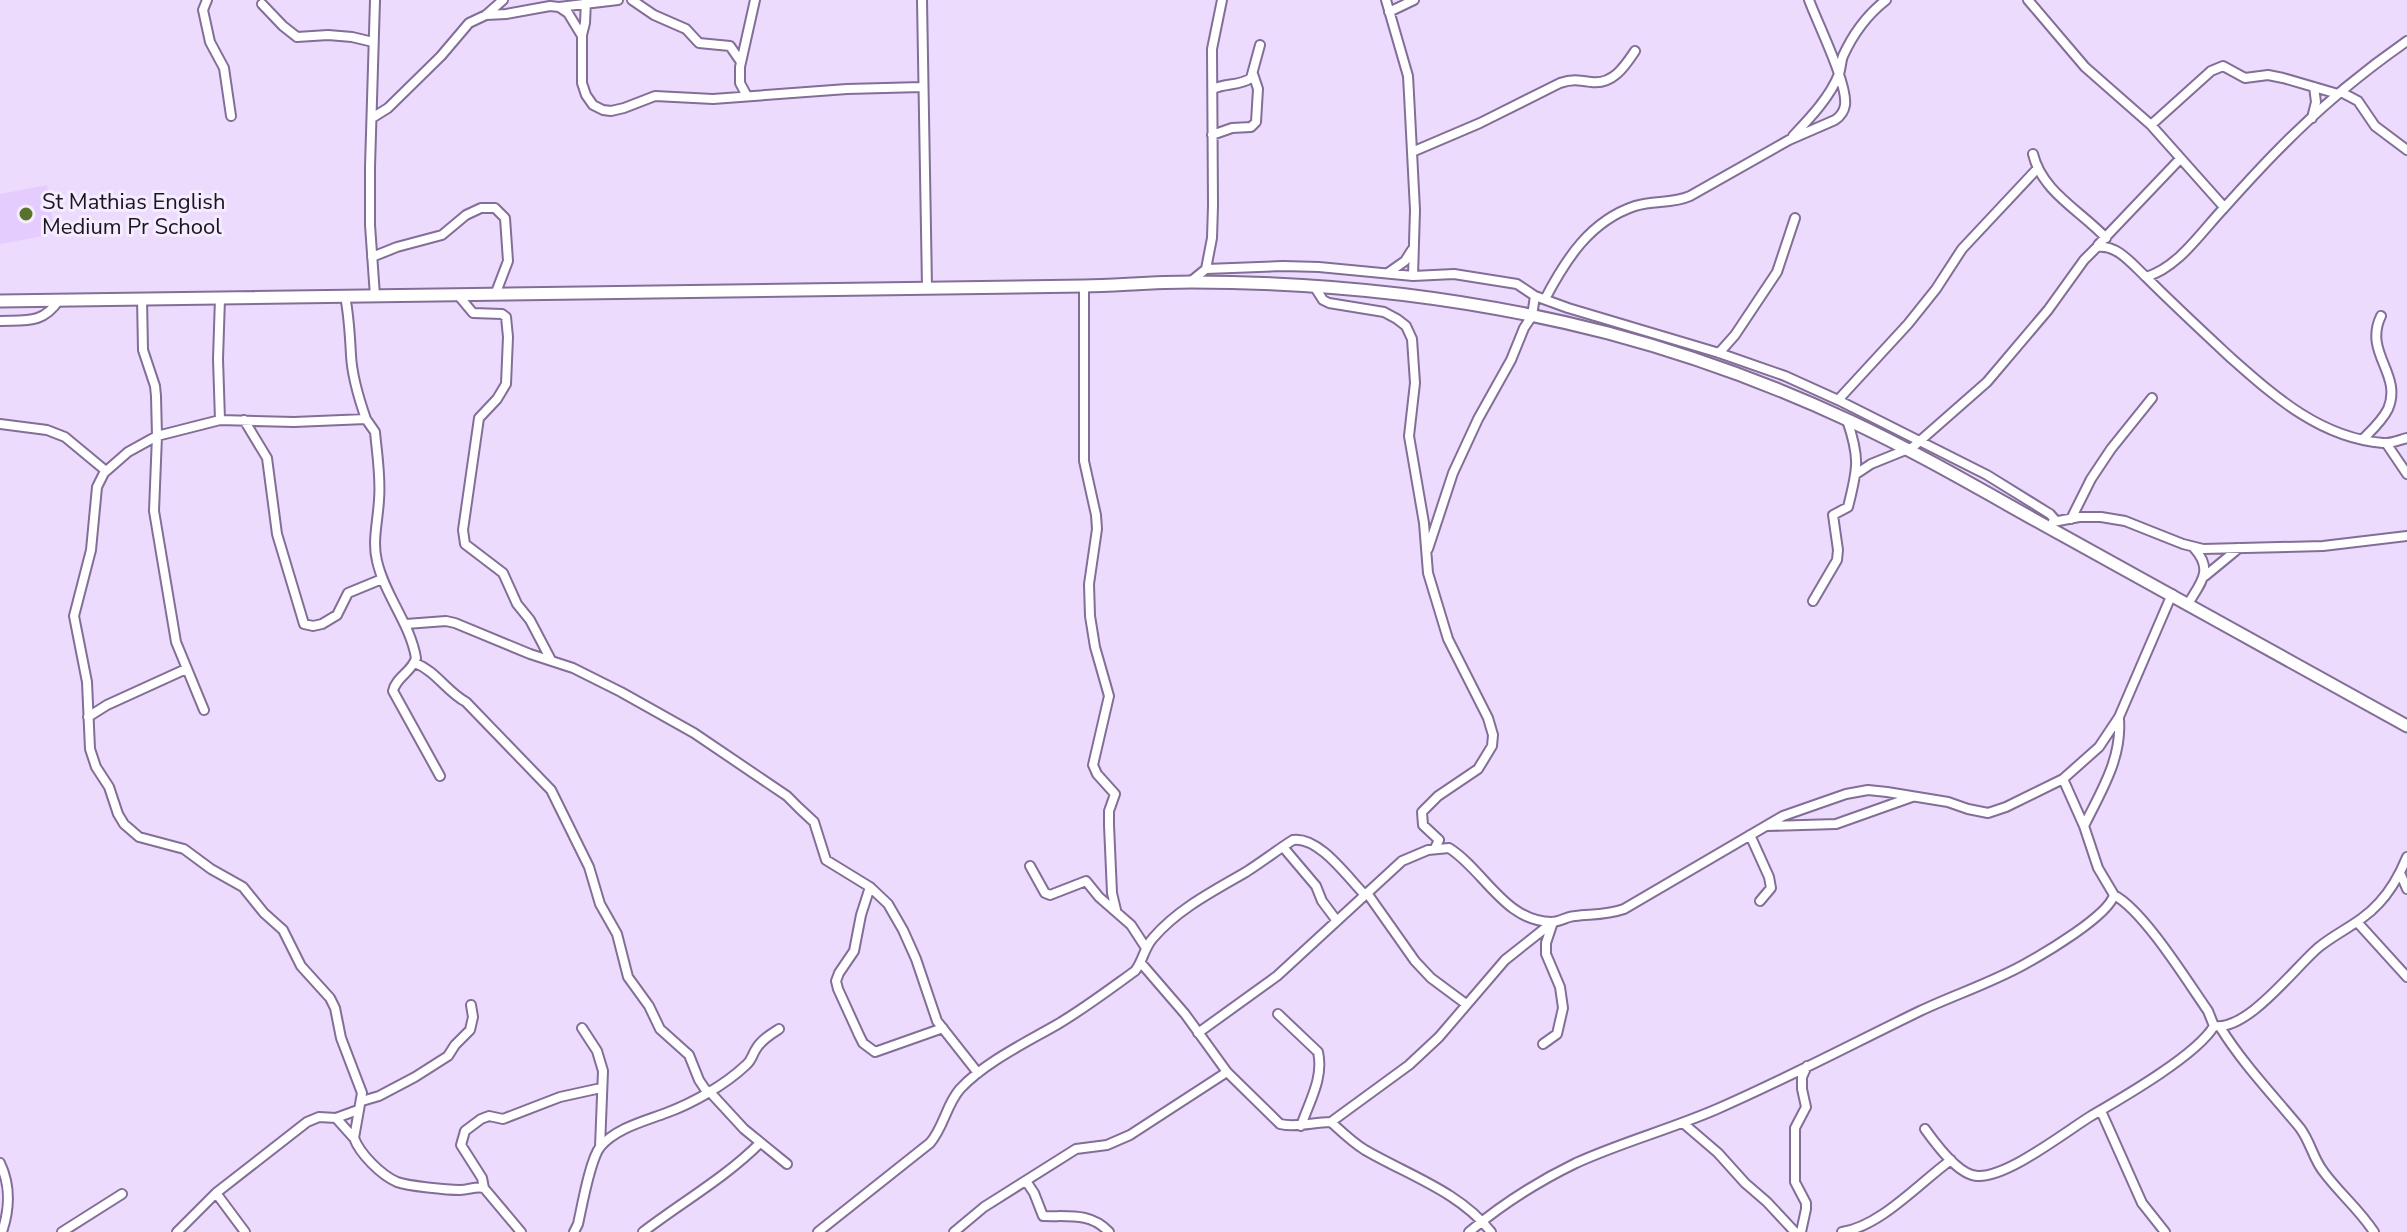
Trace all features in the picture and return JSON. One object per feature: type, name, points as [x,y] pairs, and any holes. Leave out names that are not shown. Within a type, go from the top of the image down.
[{"type":"main road","points":[[0,301],[1189,282],[1314,286],[1415,295],[1609,333],[1690,358],[1801,400],[2051,523],[2188,604],[2407,726]]},
{"type":"street","points":[[207,0],[203,7],[208,36],[224,68],[231,116]]},
{"type":"street","points":[[375,0],[370,180],[375,296]]},
{"type":"street","points":[[372,118],[388,108],[441,56],[469,23],[486,15],[503,0]]},
{"type":"street","points":[[486,15],[555,4],[618,0]]},
{"type":"street","points":[[632,0],[654,15],[686,29],[699,43],[730,46],[741,62]]},
{"type":"street","points":[[747,96],[739,78],[755,0]]},
{"type":"street","points":[[922,0],[927,287]]},
{"type":"street","points":[[1206,269],[1212,238],[1212,49],[1222,0]]},
{"type":"street","points":[[1413,276],[1415,210],[1408,76],[1387,5],[1414,0]]},
{"type":"street","points":[[1545,299],[1567,259],[1589,233],[1607,220],[1651,202],[1678,202],[1789,140],[1841,115],[1845,94],[1809,0]]},
{"type":"street","points":[[1789,140],[1814,113],[1839,75],[1842,58],[1856,34],[1873,10],[1886,0]]},
{"type":"street","points":[[2028,0],[2085,67],[2151,125],[2224,207]]},
{"type":"street","points":[[586,2],[582,83],[593,105],[603,110],[624,108],[655,96],[713,99],[922,87]]},
{"type":"street","points":[[262,4],[297,37],[328,35],[373,42]]},
{"type":"street","points":[[555,4],[568,13],[582,36]]},
{"type":"street","points":[[2146,277],[2164,269],[2202,233],[2224,207],[2339,93],[2407,41]]},
{"type":"street","points":[[1213,89],[1245,82],[1253,74],[1260,45]]},
{"type":"street","points":[[1412,152],[1480,123],[1560,83],[1578,79],[1597,82],[1613,77],[1635,51]]},
{"type":"street","points":[[2151,125],[2205,76],[2223,66],[2245,78],[2268,75],[2339,93],[2358,101],[2375,126],[2407,150]]},
{"type":"street","points":[[1212,135],[1232,128],[1251,127],[1256,122],[1258,89],[1253,74]]},
{"type":"street","points":[[2312,118],[2316,102],[2314,87]]},
{"type":"street","points":[[2033,154],[2037,169],[2047,183],[2106,238]]},
{"type":"street","points":[[1856,474],[1871,464],[1907,450],[1987,382],[2048,310],[2084,260],[2180,159]]},
{"type":"street","points":[[1838,400],[1936,289],[1962,249],[2037,169]]},
{"type":"street","points":[[372,257],[442,235],[473,211],[495,208],[506,223],[508,261],[495,295]]},
{"type":"street","points":[[1719,353],[1735,335],[1777,272],[1795,218]]},
{"type":"street","points":[[2097,247],[2108,247],[2119,253],[2185,317],[2296,412],[2339,433],[2363,439],[2386,443],[2407,438]]},
{"type":"street","points":[[1387,273],[1405,261],[1413,248]]},
{"type":"street","points":[[1189,282],[1206,269],[1283,266],[1413,276],[1454,274],[1517,284],[1535,296],[1568,308],[1785,376],[1987,475],[2050,514],[2051,523],[2101,517],[2125,521],[2193,547],[2323,546],[2407,536]]},
{"type":"street","points":[[1084,286],[1084,461],[1097,529],[1089,584],[1090,616],[1095,647],[1109,688],[1093,765],[1115,794],[1109,811],[1109,825],[1112,893],[1116,910]]},
{"type":"street","points":[[1314,286],[1323,300],[1329,303],[1384,312],[1397,319],[1406,326],[1412,339],[1415,383],[1410,443],[1422,505],[1428,573],[1452,651],[1466,672],[1493,735],[1492,746],[1478,769],[1438,796],[1422,812],[1423,825],[1439,840],[1434,849]]},
{"type":"street","points":[[458,295],[473,313],[502,314],[506,317],[508,337],[506,384],[479,418],[463,530],[465,544],[503,573],[517,604],[530,620],[551,660]]},
{"type":"street","points":[[345,296],[354,381],[366,419],[375,432],[380,484],[375,553],[382,579],[413,642],[415,663],[395,684],[393,691],[440,776]]},
{"type":"street","points":[[1427,553],[1453,473],[1532,316],[1535,296]]},
{"type":"street","points":[[142,298],[143,350],[155,386],[154,511],[173,626],[186,669],[204,710]]},
{"type":"street","points":[[220,298],[220,420]]},
{"type":"street","points":[[0,321],[45,316],[59,300]]},
{"type":"street","points":[[2363,439],[2383,419],[2392,395],[2375,341],[2381,316]]},
{"type":"street","points":[[2071,519],[2091,479],[2111,449],[2152,398]]},
{"type":"street","points":[[354,1138],[360,1106],[359,1083],[341,1038],[335,1008],[330,998],[301,966],[283,930],[234,881],[184,849],[139,837],[124,824],[90,749],[87,682],[75,609],[91,550],[97,487],[106,471],[128,452],[157,436],[220,420],[294,422],[366,419]]},
{"type":"street","points":[[244,420],[267,458],[277,534],[304,624],[322,624],[337,615],[348,593],[382,579]]},
{"type":"street","points":[[1813,601],[1837,560],[1833,515],[1848,507],[1856,474],[1855,441],[1847,420]]},
{"type":"street","points":[[0,424],[47,430],[65,437],[106,471]]},
{"type":"street","points":[[2386,443],[2407,474]]},
{"type":"street","points":[[2193,547],[2201,555],[2205,576]]},
{"type":"street","points":[[2188,604],[2205,576],[2240,548]]},
{"type":"street","points":[[1141,963],[1185,1014],[1227,1072],[1280,1124],[1301,1126],[1331,1122],[1409,1065],[1439,1037],[1505,960],[1553,922],[1572,916],[1606,915],[1624,909],[1783,816],[1857,792],[1878,791],[1948,802],[1988,813],[2063,779],[2099,747],[2119,717],[2172,594]]},
{"type":"street","points":[[406,624],[455,623],[551,660],[672,719],[787,796],[814,822],[826,860],[870,887],[888,904],[903,930],[937,1021],[978,1073]]},
{"type":"street","points":[[415,663],[425,667],[454,695],[466,702],[551,790],[589,867],[600,904],[617,934],[628,977],[649,1006],[660,1029],[689,1055],[699,1080],[708,1091],[760,1143],[787,1164]]},
{"type":"street","points":[[88,717],[107,705],[186,669]]},
{"type":"street","points":[[2084,826],[2116,760],[2121,737],[2119,717]]},
{"type":"street","points":[[2063,779],[2098,868],[2114,895],[2144,922],[2237,1054],[2302,1130],[2319,1167],[2356,1207],[2374,1232]]},
{"type":"street","points":[[1762,827],[1836,824],[1913,797]]},
{"type":"street","points":[[1750,835],[1771,888],[1760,901]]},
{"type":"street","points":[[818,1232],[930,1143],[958,1091],[978,1073],[1119,983],[1141,963],[1153,938],[1206,893],[1301,839],[1321,848],[1366,894],[1415,961],[1431,978],[1466,1004]]},
{"type":"street","points":[[1283,847],[1316,886],[1322,901],[1337,921]]},
{"type":"street","points":[[1198,1033],[1277,976],[1402,861],[1434,849],[1443,847],[1453,851],[1511,908],[1526,916],[1553,922]]},
{"type":"street","points":[[1925,1129],[1951,1160],[1976,1177],[2026,1158],[2180,1058],[2217,1026],[2233,1022],[2262,1003],[2322,944],[2358,923],[2378,904],[2401,875],[2407,857]]},
{"type":"street","points":[[1030,866],[1045,893],[1052,895],[1086,881],[1140,936],[1146,948]]},
{"type":"street","points":[[2401,875],[2407,889]]},
{"type":"street","points":[[870,887],[854,951],[836,981],[863,1043],[875,1052],[943,1028]]},
{"type":"street","points":[[1469,1232],[1536,1185],[1573,1165],[1605,1150],[1720,1108],[2026,964],[2101,913],[2114,895]]},
{"type":"street","points":[[1543,1044],[1557,1034],[1563,1008],[1560,987],[1546,954],[1553,922]]},
{"type":"street","points":[[2358,923],[2407,977]]},
{"type":"street","points":[[177,1232],[216,1193],[307,1122],[319,1117],[336,1118],[448,1056],[470,1030],[473,1017],[471,1005]]},
{"type":"street","points":[[1278,1014],[1318,1052],[1320,1060],[1317,1083],[1301,1126]]},
{"type":"street","points":[[574,1232],[600,1147],[603,1071],[597,1051],[582,1028]]},
{"type":"street","points":[[600,1147],[641,1121],[669,1112],[708,1091],[745,1067],[760,1043],[779,1029]]},
{"type":"street","points":[[1801,1232],[1806,1203],[1795,1182],[1795,1128],[1806,1107],[1802,1077],[1807,1066]]},
{"type":"street","points":[[954,1232],[984,1207],[1076,1149],[1107,1145],[1132,1134],[1227,1072]]},
{"type":"street","points":[[521,1232],[484,1188],[482,1178],[461,1145],[461,1139],[471,1125],[489,1116],[503,1119],[560,1097],[601,1088]]},
{"type":"street","points":[[2101,1111],[2136,1192],[2165,1232]]},
{"type":"street","points":[[336,1118],[369,1159],[399,1183],[457,1190],[484,1188]]},
{"type":"street","points":[[1331,1122],[1366,1150],[1439,1189],[1482,1221],[1491,1232]]},
{"type":"street","points":[[1683,1123],[1718,1153],[1795,1232]]},
{"type":"street","points":[[643,1232],[680,1204],[714,1184],[760,1143]]},
{"type":"street","points":[[1842,1232],[1881,1215],[1951,1160]]},
{"type":"street","points":[[0,1163],[8,1183],[9,1201],[2,1232]]},
{"type":"street","points":[[1026,1181],[1043,1216],[1088,1218],[1100,1223],[1109,1232]]},
{"type":"street","points":[[216,1193],[245,1232]]},
{"type":"street","points":[[62,1232],[122,1194]]},
{"type":"shaded area","name":"St Mathias English Medium Pr School","points":[[47,185],[55,234],[0,244],[0,194]]},
{"type":"place","name":"St Mathias English Medium Pr School","points":[[26,214]]}]
